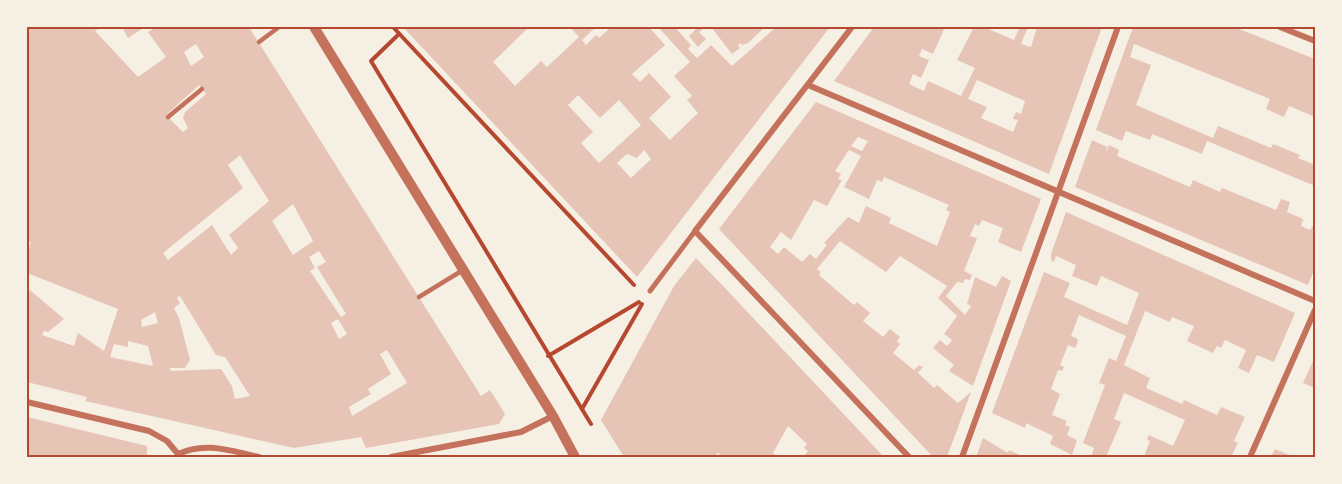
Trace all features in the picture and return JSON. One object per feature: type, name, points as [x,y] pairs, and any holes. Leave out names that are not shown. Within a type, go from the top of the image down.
[{"type":"street","points":[[314,27],[553,416],[575,457]]},
{"type":"street","points":[[650,291],[852,27]]},
{"type":"street","points":[[962,457],[1119,27]]},
{"type":"street","points":[[1280,27],[1315,41]]},
{"type":"street","points":[[808,85],[1315,301]]},
{"type":"street","points":[[695,231],[909,457]]},
{"type":"street","points":[[1250,457],[1315,310]]},
{"type":"street","points":[[27,402],[148,431],[167,441],[178,456],[193,447],[214,447],[259,457]]},
{"type":"street","points":[[392,457],[521,432],[553,416]]},
{"type":"lane","points":[[259,42],[279,27]]},
{"type":"lane","points":[[168,117],[202,89]]},
{"type":"lane","points":[[419,297],[463,270]]},
{"type":"path","points":[[393,27],[646,297]]},
{"type":"path","points":[[399,34],[371,61],[591,424]]},
{"type":"path","points":[[582,409],[650,291]]},
{"type":"path","points":[[548,356],[646,297]]},
{"type":"building","points":[[30,27],[101,27],[95,31],[138,77],[166,57],[148,32],[156,27],[249,27],[481,396],[490,390],[505,414],[499,424],[366,448],[361,437],[294,448],[85,401],[87,397],[27,382],[27,297],[30,290],[64,319],[48,332],[44,331],[42,335],[74,346],[78,333],[104,351],[118,309],[27,273],[27,255],[31,242],[27,241],[27,35]],"holes":[[[196,44],[204,57],[191,66],[184,52]],[[199,85],[206,94],[185,112],[183,118],[188,128],[183,132],[166,115]],[[240,155],[269,201],[229,235],[238,248],[231,255],[212,225],[168,260],[163,253],[243,188],[228,165]],[[293,204],[313,241],[293,255],[272,221]],[[319,251],[326,262],[317,267],[346,314],[341,317],[310,271],[315,268],[309,257]],[[180,296],[216,355],[225,357],[250,396],[235,399],[232,386],[221,369],[171,371],[170,368],[185,368],[190,360],[179,318],[174,308],[180,303],[177,298]],[[155,312],[158,323],[142,327],[141,320]],[[338,319],[347,334],[339,339],[331,323]],[[128,341],[148,346],[153,366],[110,357],[114,344],[128,347]],[[387,350],[407,383],[352,416],[349,407],[371,394],[368,389],[391,374],[380,354]]]},
{"type":"building","points":[[122,27],[145,27],[128,38]]},
{"type":"building","points":[[403,27],[529,27],[493,62],[515,86],[541,61],[547,67],[579,37],[570,27],[596,27],[582,40],[586,45],[596,35],[599,38],[611,27],[649,27],[665,45],[632,74],[640,82],[649,73],[671,97],[649,118],[670,140],[698,113],[687,100],[692,96],[674,76],[690,62],[658,27],[675,27],[691,45],[688,49],[697,58],[711,45],[732,66],[776,27],[830,27],[637,277]],"holes":[[[578,95],[600,118],[619,100],[641,125],[599,163],[581,143],[593,132],[568,105]],[[644,150],[651,159],[631,178],[617,163],[627,154],[637,158]]]},
{"type":"building","points":[[694,27],[705,27],[699,32],[706,39],[698,47],[689,36],[696,29]]},
{"type":"building","points":[[711,27],[765,27],[748,43],[742,45],[740,43],[738,45],[740,48],[732,54]]},
{"type":"building","points":[[874,27],[945,27],[933,54],[922,49],[919,56],[929,60],[921,78],[913,74],[909,84],[924,91],[928,81],[961,96],[975,68],[957,60],[973,29],[969,27],[984,27],[1014,40],[1020,27],[1028,27],[1021,44],[1031,47],[1037,27],[1102,27],[1049,174],[834,81]],"holes":[[[977,80],[1025,101],[1021,114],[1016,112],[1013,119],[1018,120],[1013,132],[981,118],[987,107],[968,99]]]},
{"type":"building","points":[[1133,27],[1234,27],[1315,59],[1315,117],[1289,106],[1284,117],[1266,109],[1270,99],[1134,44],[1130,57],[1151,65],[1136,105],[1213,138],[1218,126],[1271,148],[1273,144],[1300,155],[1298,158],[1315,165],[1315,186],[1207,141],[1202,154],[1152,134],[1150,140],[1126,131],[1122,141],[1096,130]]},
{"type":"building","points":[[816,102],[1041,199],[1021,252],[998,242],[1003,228],[982,220],[979,226],[975,224],[970,236],[977,238],[964,271],[972,275],[970,280],[965,279],[963,283],[957,282],[946,296],[965,315],[971,306],[967,304],[975,277],[996,287],[1002,276],[1011,281],[973,386],[949,371],[954,365],[933,348],[940,340],[947,346],[952,340],[944,334],[957,316],[938,298],[947,286],[900,256],[886,272],[840,241],[817,269],[821,272],[819,275],[854,305],[857,302],[870,313],[863,321],[883,337],[890,329],[900,337],[897,341],[900,344],[893,353],[914,370],[919,365],[923,367],[918,373],[934,388],[937,385],[958,403],[971,392],[947,457],[933,457],[719,229]],"holes":[[[858,137],[868,141],[862,151],[851,146]],[[849,150],[861,156],[844,187],[869,199],[877,180],[882,182],[884,177],[949,205],[946,210],[950,212],[937,246],[889,223],[891,218],[866,206],[859,223],[848,217],[824,243],[827,245],[816,259],[810,254],[802,262],[784,247],[778,254],[770,247],[781,232],[791,240],[814,200],[827,206],[842,180],[838,179],[841,174],[835,171]]]},
{"type":"building","points":[[1092,140],[1107,147],[1106,152],[1109,145],[1119,150],[1117,156],[1190,187],[1193,180],[1220,192],[1222,188],[1276,210],[1281,199],[1290,202],[1287,212],[1303,219],[1301,226],[1310,230],[1315,223],[1315,268],[1308,285],[1075,187]]},
{"type":"building","points":[[1066,212],[1295,313],[1274,362],[1257,355],[1249,373],[1238,368],[1246,350],[1225,340],[1221,348],[1217,346],[1213,353],[1187,341],[1194,326],[1172,317],[1170,322],[1145,311],[1124,365],[1150,378],[1146,388],[1182,404],[1184,400],[1217,415],[1221,407],[1245,417],[1234,441],[1238,443],[1231,457],[1149,457],[1145,454],[1150,441],[1147,440],[1149,435],[1173,446],[1185,420],[1124,393],[1114,419],[1121,422],[1106,457],[1091,457],[1094,448],[1083,443],[1105,385],[1099,383],[1109,358],[1116,361],[1126,336],[1079,315],[1071,336],[1078,339],[1077,344],[1075,348],[1068,345],[1060,365],[1064,367],[1062,371],[1058,370],[1051,389],[1060,394],[1052,415],[1067,421],[1065,425],[1070,427],[1067,435],[1077,440],[1072,455],[1050,444],[1053,436],[1026,423],[1025,428],[992,413],[1044,272],[1070,283],[1064,297],[1127,325],[1139,293],[1101,276],[1097,286],[1072,276],[1076,265],[1056,256],[1054,262],[1051,260]]},
{"type":"building","points":[[696,258],[884,457],[803,457],[808,451],[804,448],[807,444],[788,426],[773,453],[777,457],[724,457],[717,453],[715,457],[624,457],[601,420],[674,286]]},
{"type":"building","points":[[1315,357],[1315,388],[1303,383]]},
{"type":"building","points":[[27,417],[147,446],[147,457],[27,457]]},
{"type":"building","points":[[983,438],[1008,453],[1009,450],[1024,457],[976,457]]},
{"type":"building","points":[[1275,449],[1294,457],[1271,457]]}]
